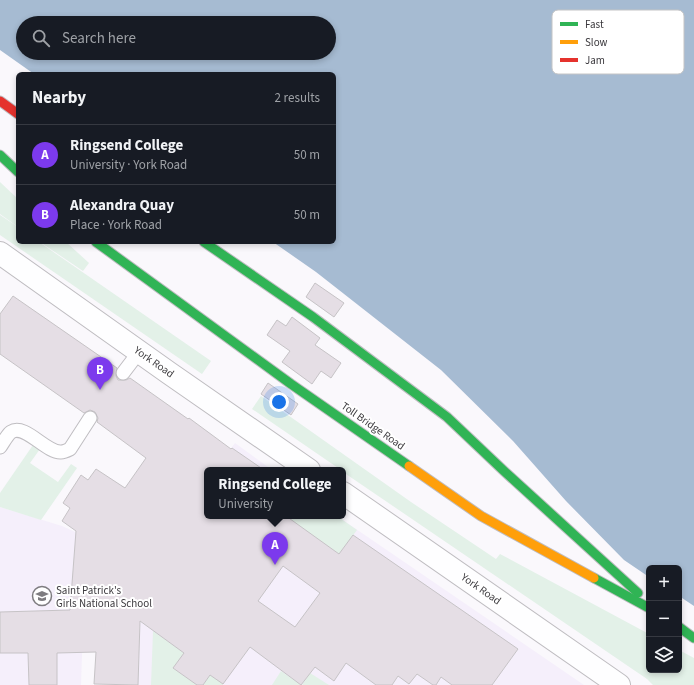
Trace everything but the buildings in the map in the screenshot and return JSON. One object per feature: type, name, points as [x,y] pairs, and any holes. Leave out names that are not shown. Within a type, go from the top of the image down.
[{"type":"main road","points":[[0,101],[16,113]]},
{"type":"main road","points":[[0,155],[16,170]]},
{"type":"main road","name":"Toll Bridge Road","points":[[99,244],[291,384],[481,516],[646,606]]},
{"type":"main road","points":[[207,244],[313,317],[447,417],[647,601]]},
{"type":"main road","points":[[682,629],[694,638]]},
{"type":"street","name":"York Road","points":[[0,254],[305,467]]},
{"type":"street","name":"York Road","points":[[346,495],[619,685]]},
{"type":"lane","points":[[123,373],[139,352]]},
{"type":"lane","points":[[0,447],[11,432],[18,430],[25,432],[52,450],[61,452],[70,449],[90,418]]},
{"type":"shaded area","points":[[0,182],[16,197],[16,226],[0,214]]},
{"type":"shaded area","points":[[0,215],[16,226],[16,244],[42,244],[211,361],[202,374],[0,235]]},
{"type":"shaded area","points":[[43,244],[68,244],[89,263],[83,271]]},
{"type":"shaded area","points":[[261,396],[411,502],[496,559],[500,554],[646,632],[646,673],[682,673],[682,652],[694,658],[694,685],[653,685],[647,679],[346,474],[346,467],[337,467],[252,409]]},
{"type":"shaded area","points":[[235,443],[268,467],[217,467]]},
{"type":"shaded area","points":[[33,445],[40,449],[30,463],[58,482],[71,464],[77,468],[41,520],[0,507],[0,493]]},
{"type":"shaded area","name":"Saint Patrick's Girls National School","points":[[0,507],[62,526],[86,537],[81,685],[0,685]]},
{"type":"shaded area","points":[[204,518],[204,519],[341,519],[584,685],[138,685],[142,554]]},
{"type":"shaded area","points":[[289,519],[341,519],[357,530],[339,554]]},
{"type":"shaded area","points":[[153,631],[184,653],[173,668],[197,685],[151,685]]},
{"type":"shaded area","points":[[281,671],[301,685],[272,685]]},
{"type":"shaded area","points":[[310,673],[329,685],[302,685]]},
{"type":"shaded area","points":[[210,675],[223,684],[223,685],[203,685]]},
{"type":"water","points":[[0,0],[694,0],[694,606],[682,598],[682,565],[646,565],[646,575],[624,560],[566,501],[513,441],[441,370],[316,272],[276,244],[336,244],[336,72],[31,72],[0,50]]},
{"type":"traffic: fast","points":[[0,155],[16,170]]},
{"type":"traffic: fast","points":[[99,244],[291,384],[409,466]]},
{"type":"traffic: fast","points":[[207,244],[313,317],[447,417],[638,593]]},
{"type":"traffic: fast","points":[[594,578],[646,606]]},
{"type":"traffic: fast","points":[[682,629],[694,638]]},
{"type":"traffic: slow","points":[[409,466],[481,516],[594,578]]},
{"type":"traffic: jam","points":[[0,101],[16,113]]},
{"type":"place","name":"Alexandra Quay","points":[[100,390]]},
{"type":"place","name":"Ringsend College","points":[[275,565]]},
{"type":"place","name":"Saint Patrick's Girls National School","points":[[42,596]]}]
